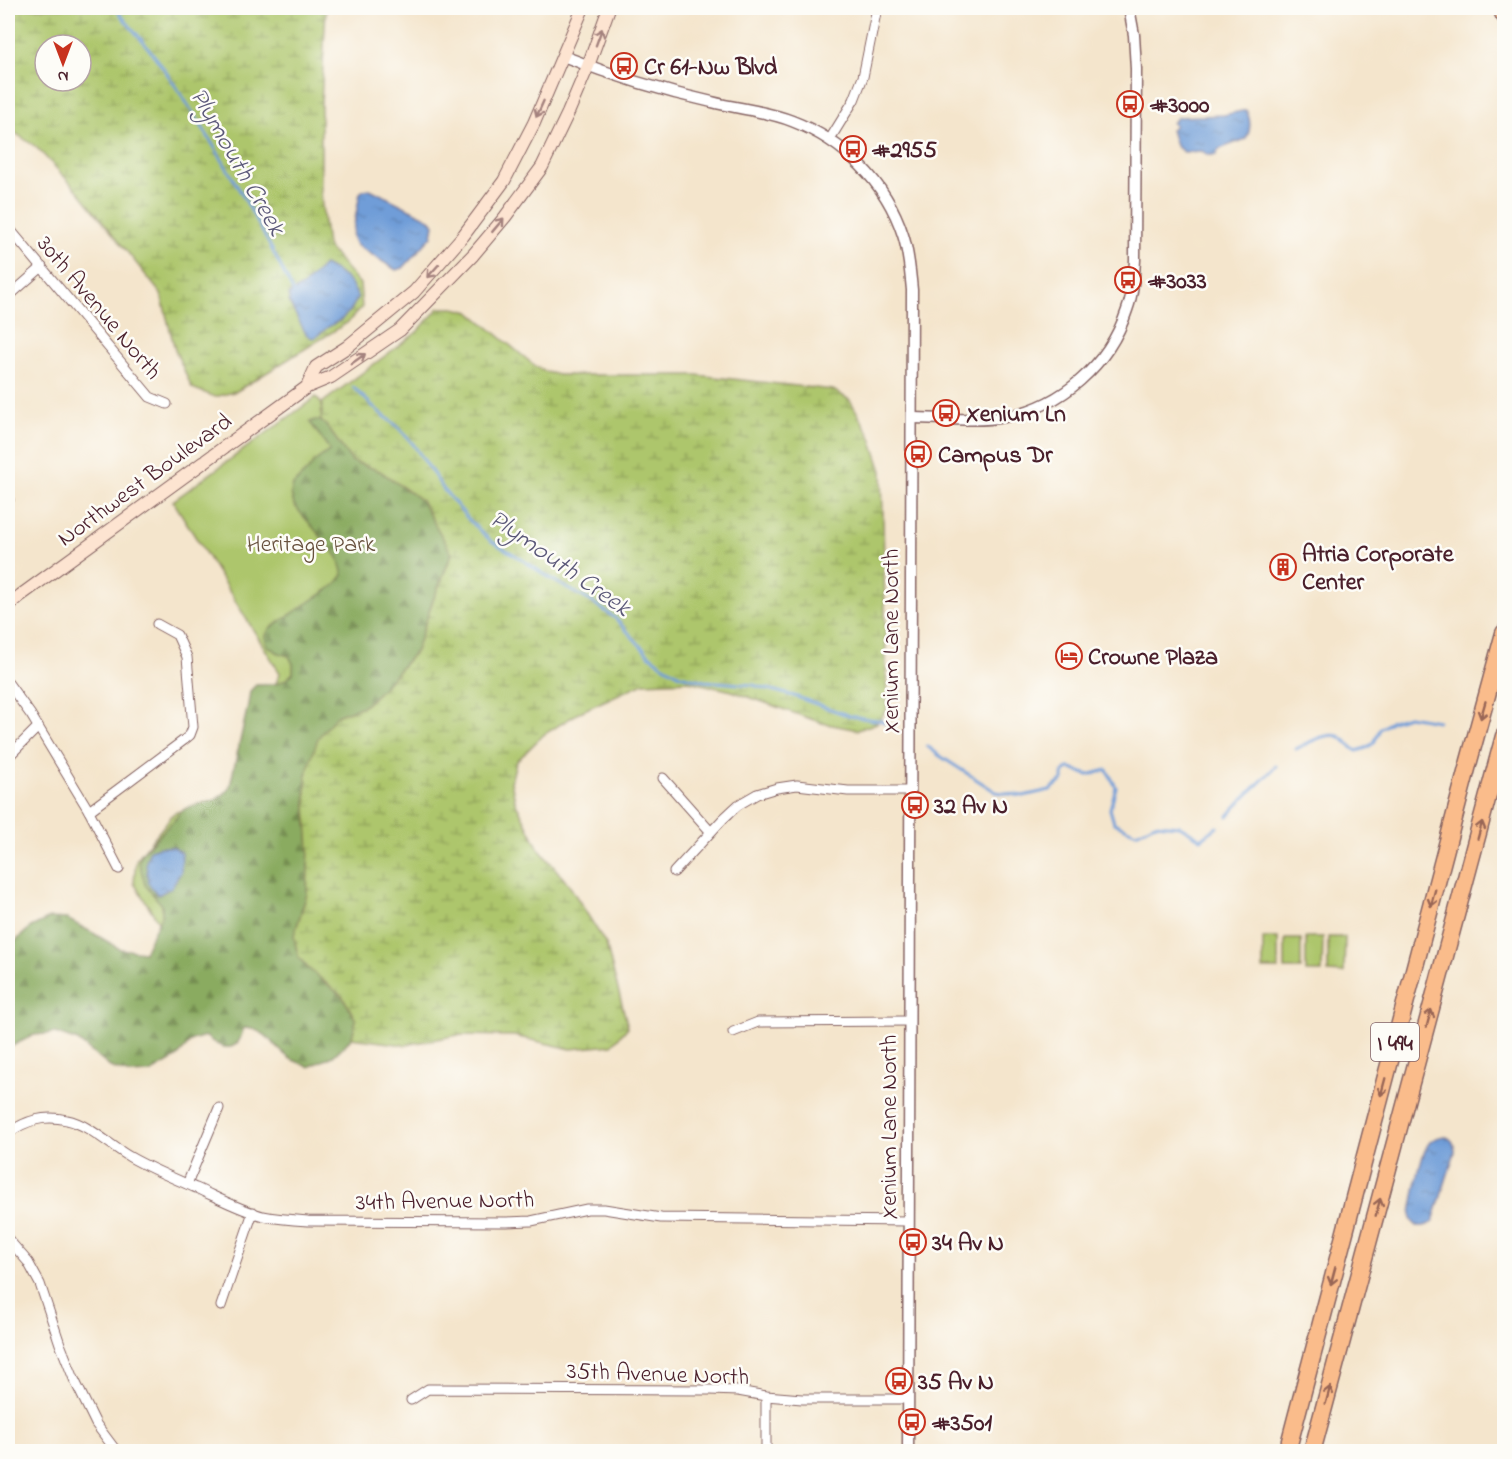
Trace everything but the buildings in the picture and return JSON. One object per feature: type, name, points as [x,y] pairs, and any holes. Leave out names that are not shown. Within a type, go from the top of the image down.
[{"type":"highway","points":[[1501,8],[1504,15]]},
{"type":"highway","name":"I 494","points":[[1287,1452],[1504,633]]},
{"type":"highway","name":"I 494","points":[[1312,1452],[1504,736]]},
{"type":"main road","name":"Northwest Boulevard","points":[[307,387],[316,368],[347,347],[414,292],[463,236],[504,181],[534,123],[583,8]]},
{"type":"main road","name":"Northwest Boulevard","points":[[8,606],[307,387],[332,377],[400,330],[473,255],[542,167],[588,66],[609,8]]},
{"type":"street","points":[[830,139],[854,100],[863,77],[877,8]]},
{"type":"street","points":[[912,418],[1002,417],[1027,411],[1049,402],[1090,373],[1119,333],[1128,309],[1135,260],[1136,69],[1134,35],[1129,8]]},
{"type":"street","name":"Xenium Lane North","points":[[563,56],[663,90],[791,120],[830,139],[863,168],[879,188],[893,210],[910,262],[912,418],[908,1452]]},
{"type":"street","name":"30th Avenue North","points":[[8,227],[150,397],[167,404]]},
{"type":"street","points":[[8,297],[42,267]]},
{"type":"street","points":[[89,811],[184,740],[193,728],[187,657],[177,635],[157,624]]},
{"type":"street","points":[[8,683],[38,727],[89,811],[119,869]]},
{"type":"street","points":[[8,757],[38,727]]},
{"type":"street","points":[[663,778],[710,831]]},
{"type":"street","points":[[674,872],[710,831],[738,805],[757,794],[797,785],[848,791],[910,790]]},
{"type":"street","points":[[733,1032],[758,1022],[909,1021]]},
{"type":"street","points":[[187,1184],[219,1108]]},
{"type":"street","name":"34th Avenue North","points":[[8,1133],[21,1124],[37,1118],[54,1117],[71,1120],[86,1127],[119,1151],[146,1166],[253,1212],[284,1220],[507,1222],[531,1221],[588,1209],[604,1209],[671,1218],[908,1221]]},
{"type":"street","points":[[221,1305],[253,1212]]},
{"type":"street","points":[[8,1239],[28,1262],[40,1284],[74,1378],[96,1424],[117,1452]]},
{"type":"street","name":"35th Avenue North","points":[[411,1400],[428,1389],[738,1390],[766,1396],[802,1399],[908,1399]]},
{"type":"street","points":[[766,1396],[766,1452]]},
{"type":"green space","points":[[8,8],[326,8],[321,104],[321,197],[327,246],[360,284],[362,307],[347,323],[237,391],[215,397],[192,388],[175,350],[161,294],[80,193],[36,147],[8,128]]},
{"type":"green space","points":[[439,308],[454,308],[470,312],[535,366],[559,375],[696,375],[833,390],[850,400],[870,435],[882,471],[887,709],[877,723],[858,730],[822,723],[732,691],[689,681],[643,683],[580,712],[543,735],[516,762],[511,782],[515,801],[539,849],[569,885],[606,944],[628,1027],[612,1045],[571,1049],[514,1036],[458,1035],[405,1045],[352,1038],[356,1020],[343,997],[308,968],[298,956],[294,936],[307,894],[309,849],[306,775],[318,738],[336,716],[364,706],[416,651],[452,554],[421,500],[380,471],[352,461],[321,421],[322,403],[417,332]]},
{"type":"green space","name":"Heritage Park","points":[[316,397],[392,491],[166,934],[134,883],[136,860],[174,813],[232,796],[280,673],[173,501]]},
{"type":"green space","points":[[315,420],[326,425],[352,461],[380,471],[421,500],[452,553],[416,651],[364,706],[336,716],[306,775],[309,849],[307,894],[294,936],[298,956],[308,968],[343,997],[356,1020],[352,1038],[333,1056],[309,1067],[285,1055],[265,1035],[244,1028],[239,1041],[230,1047],[221,1046],[205,1036],[192,1040],[176,1058],[150,1073],[130,1074],[110,1067],[78,1041],[55,1033],[34,1035],[8,1048],[8,948],[31,927],[50,918],[67,919],[120,949],[144,952],[162,914],[162,905],[145,885],[139,862],[141,854],[181,812],[188,807],[219,798],[225,793],[230,786],[250,691],[256,685],[281,682],[293,673],[293,664],[289,656],[267,646],[265,638],[269,629],[335,585],[343,575],[338,557],[294,505],[291,493],[293,485],[314,462],[330,450],[310,422]]},
{"type":"green space","points":[[1306,937],[1323,937],[1322,972],[1306,972]]},
{"type":"green space","points":[[1328,937],[1345,937],[1344,973],[1328,972]]},
{"type":"green space","points":[[1263,938],[1278,938],[1278,969],[1263,969]]},
{"type":"green space","points":[[1285,939],[1301,939],[1301,969],[1285,969]]},
{"type":"water","points":[[1246,110],[1250,124],[1246,139],[1219,149],[1216,155],[1208,155],[1202,151],[1184,152],[1176,146],[1171,130],[1175,125],[1172,123],[1178,117],[1224,115]]},
{"type":"water","points":[[370,189],[430,219],[434,225],[432,236],[403,268],[396,270],[356,245],[352,236],[360,193]]},
{"type":"water","points":[[324,265],[345,278],[358,298],[342,319],[312,338],[306,334],[289,302],[289,294],[304,285]]},
{"type":"water","points":[[159,847],[173,847],[182,853],[181,872],[171,888],[158,895],[148,883],[146,862],[150,850]]},
{"type":"water","points":[[1444,1136],[1452,1142],[1455,1152],[1433,1221],[1425,1226],[1417,1226],[1411,1220],[1411,1213],[1423,1155],[1430,1142]]},
{"type":"waterway","name":"Plymouth Creek","points":[[115,8],[148,47],[218,153],[295,295]]},
{"type":"waterway","name":"Plymouth Creek","points":[[353,387],[398,427],[413,444],[444,490],[470,521],[491,541],[615,618],[649,655],[661,664],[680,675],[704,681],[753,685],[794,696],[850,716],[882,721],[894,727]]},
{"type":"waterway","name":"Plymouth Creek","points":[[1296,749],[1316,739],[1333,735],[1341,737],[1357,751],[1374,743],[1380,729],[1392,721],[1408,716],[1438,721]]},
{"type":"waterway","name":"Plymouth Creek","points":[[927,746],[996,792],[1023,796],[1050,790],[1063,780],[1063,773],[1069,768],[1088,775],[1107,770],[1116,787],[1110,809],[1114,823],[1136,833],[1155,824],[1180,826],[1201,839],[1217,827]]},
{"type":"waterway","name":"Plymouth Creek","points":[[1228,816],[1276,766]]},
{"type":"place","name":"Cr 61-Nw Blvd","points":[[624,66]]},
{"type":"place","name":"#3000","points":[[1130,104]]},
{"type":"place","name":"#2955","points":[[853,149]]},
{"type":"place","name":"#3033","points":[[1128,280]]},
{"type":"place","name":"Xenium Ln","points":[[946,413]]},
{"type":"place","name":"Campus Dr","points":[[918,454]]},
{"type":"place","name":"Atria Corporate Center","points":[[1283,567]]},
{"type":"place","name":"Crowne Plaza","points":[[1069,656]]},
{"type":"place","name":"32 Av N","points":[[915,805]]},
{"type":"place","name":"34 Av N","points":[[913,1242]]},
{"type":"place","name":"35 Av N","points":[[899,1381]]},
{"type":"place","name":"#3501","points":[[912,1422]]}]
